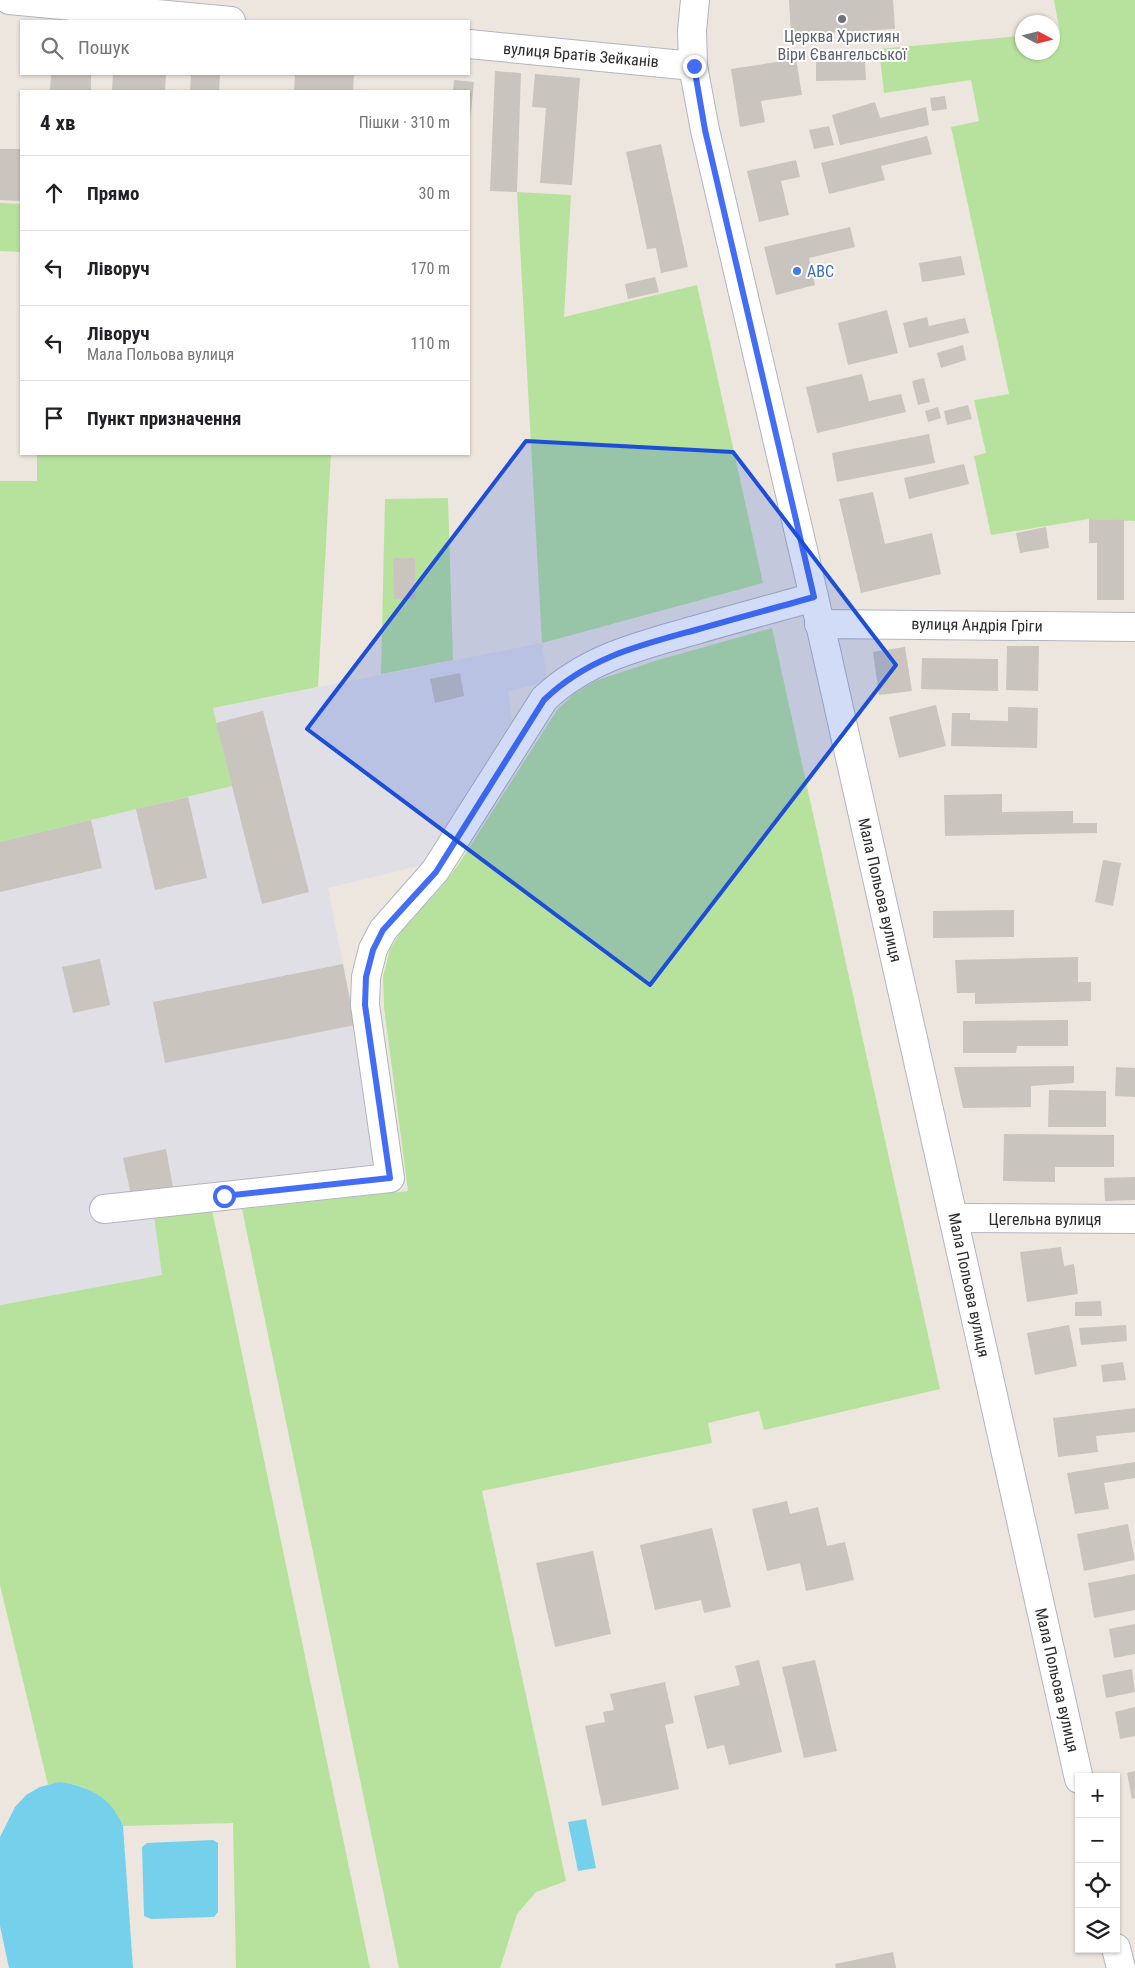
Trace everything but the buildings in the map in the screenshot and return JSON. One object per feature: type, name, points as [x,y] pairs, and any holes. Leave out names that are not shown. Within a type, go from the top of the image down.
[{"type":"street","points":[[10,0],[220,20]]},
{"type":"street","name":"Мала Польова вулиця","points":[[695,0],[692,31],[694,66],[705,130],[814,597],[1078,1773]]},
{"type":"street","name":"вулиця Братів Зейканів","points":[[470,44],[694,66]]},
{"type":"street","points":[[104,1208],[390,1178],[365,1005],[366,977],[373,950],[388,924],[436,872],[544,700],[559,685],[594,663],[627,649],[814,597]]},
{"type":"street","name":"вулиця Андрія Гріги","points":[[819,624],[1135,627]]},
{"type":"street","name":"Цегельна вулиця","points":[[954,1218],[1135,1219]]},
{"type":"street","points":[[1117,1953],[1121,1968]]},
{"type":"highlighted area","points":[[526,441],[733,452],[896,665],[650,985],[307,729]]},
{"type":"shaded area","points":[[542,643],[547,682],[508,691],[512,720],[422,865],[328,888],[355,1025],[375,1167],[173,1187],[151,1191],[162,1275],[0,1305],[0,842],[232,786],[213,708]]},
{"type":"green space","points":[[1054,0],[1135,0],[1135,521],[1089,519],[991,535],[974,456],[986,453],[974,400],[1009,394],[951,127],[979,121],[971,80],[884,93],[879,49],[1015,37],[1015,60],[1060,60],[1060,15],[1057,15]]},
{"type":"green space","points":[[517,192],[571,195],[564,317],[697,285],[763,583],[542,643]]},
{"type":"green space","points":[[0,203],[20,204],[20,252],[0,251]]},
{"type":"green space","points":[[37,455],[331,455],[318,687],[213,708],[232,786],[0,842],[0,481],[37,481]]},
{"type":"green space","points":[[448,498],[453,660],[381,674],[385,499]]},
{"type":"green space","points":[[772,628],[940,1389],[764,1430],[759,1411],[708,1423],[712,1443],[482,1491],[566,1881],[536,1892],[517,1914],[500,1968],[399,1968],[242,1209],[408,1191],[384,1007],[383,977],[390,949],[403,929],[444,884],[460,862],[557,710],[574,694],[595,681],[658,660]]},
{"type":"green space","points":[[212,1210],[370,1968],[236,1968],[233,1823],[123,1826],[118,1816],[102,1798],[92,1792],[71,1784],[59,1783],[48,1785],[0,1585],[0,1305],[162,1275],[154,1216]]},
{"type":"water","points":[[59,1782],[80,1786],[98,1795],[112,1807],[123,1826],[133,1968],[9,1968],[0,1926],[0,1837],[15,1807],[26,1795],[40,1787]]},
{"type":"water","points":[[586,1819],[596,1868],[578,1871],[568,1822]]},
{"type":"water","points":[[213,1840],[218,1843],[218,1912],[214,1917],[151,1919],[144,1916],[142,1847],[147,1843]]},
{"type":"place","name":"Церква Християн Віри Євангельської","points":[[842,19]]},
{"type":"place","name":"ABC","points":[[797,271]]},
{"type":"route","points":[[224,1196],[390,1178],[365,1005],[366,977],[373,950],[383,930],[397,912],[436,872],[544,700],[559,685],[594,663],[627,649],[814,597],[705,130],[694,66]]}]
